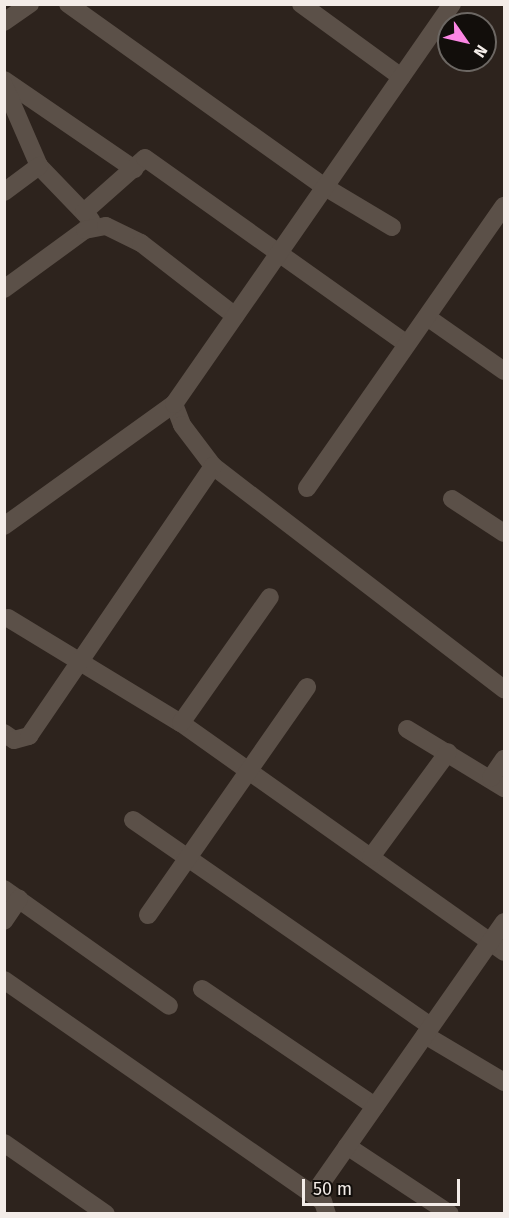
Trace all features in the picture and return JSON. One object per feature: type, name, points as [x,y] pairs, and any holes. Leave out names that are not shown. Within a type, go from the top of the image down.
[{"type":"street","points":[[4,22],[30,4]]},
{"type":"street","points":[[68,4],[325,187],[392,227]]},
{"type":"street","points":[[301,4],[401,77]]},
{"type":"street","points":[[4,526],[174,404],[452,4]]},
{"type":"street","points":[[4,80],[134,169]]},
{"type":"street","points":[[4,85],[39,166],[98,228]]},
{"type":"street","points":[[84,212],[145,158],[277,256],[407,344]]},
{"type":"street","points":[[4,192],[39,166]]},
{"type":"street","points":[[307,488],[504,210]]},
{"type":"street","points":[[4,289],[85,230],[98,228],[120,230],[141,243],[235,316]]},
{"type":"street","points":[[427,317],[504,371]]},
{"type":"street","points":[[174,404],[182,425],[213,466],[504,690]]},
{"type":"street","points":[[4,733],[14,740],[29,736],[213,466]]},
{"type":"street","points":[[453,499],[504,533]]},
{"type":"street","points":[[181,723],[270,597]]},
{"type":"street","points":[[8,618],[80,664],[181,723],[497,947]]},
{"type":"street","points":[[148,915],[308,687]]},
{"type":"street","points":[[407,729],[498,783],[504,759]]},
{"type":"street","points":[[371,857],[447,752]]},
{"type":"street","points":[[133,820],[428,1031],[504,1082]]},
{"type":"street","points":[[4,921],[12,894],[169,1005]]},
{"type":"street","points":[[313,1195],[428,1031],[497,947],[504,922]]},
{"type":"street","points":[[4,980],[313,1195],[327,1214]]},
{"type":"street","points":[[202,989],[375,1106]]},
{"type":"street","points":[[4,1143],[106,1214]]},
{"type":"street","points":[[347,1146],[450,1214]]}]
